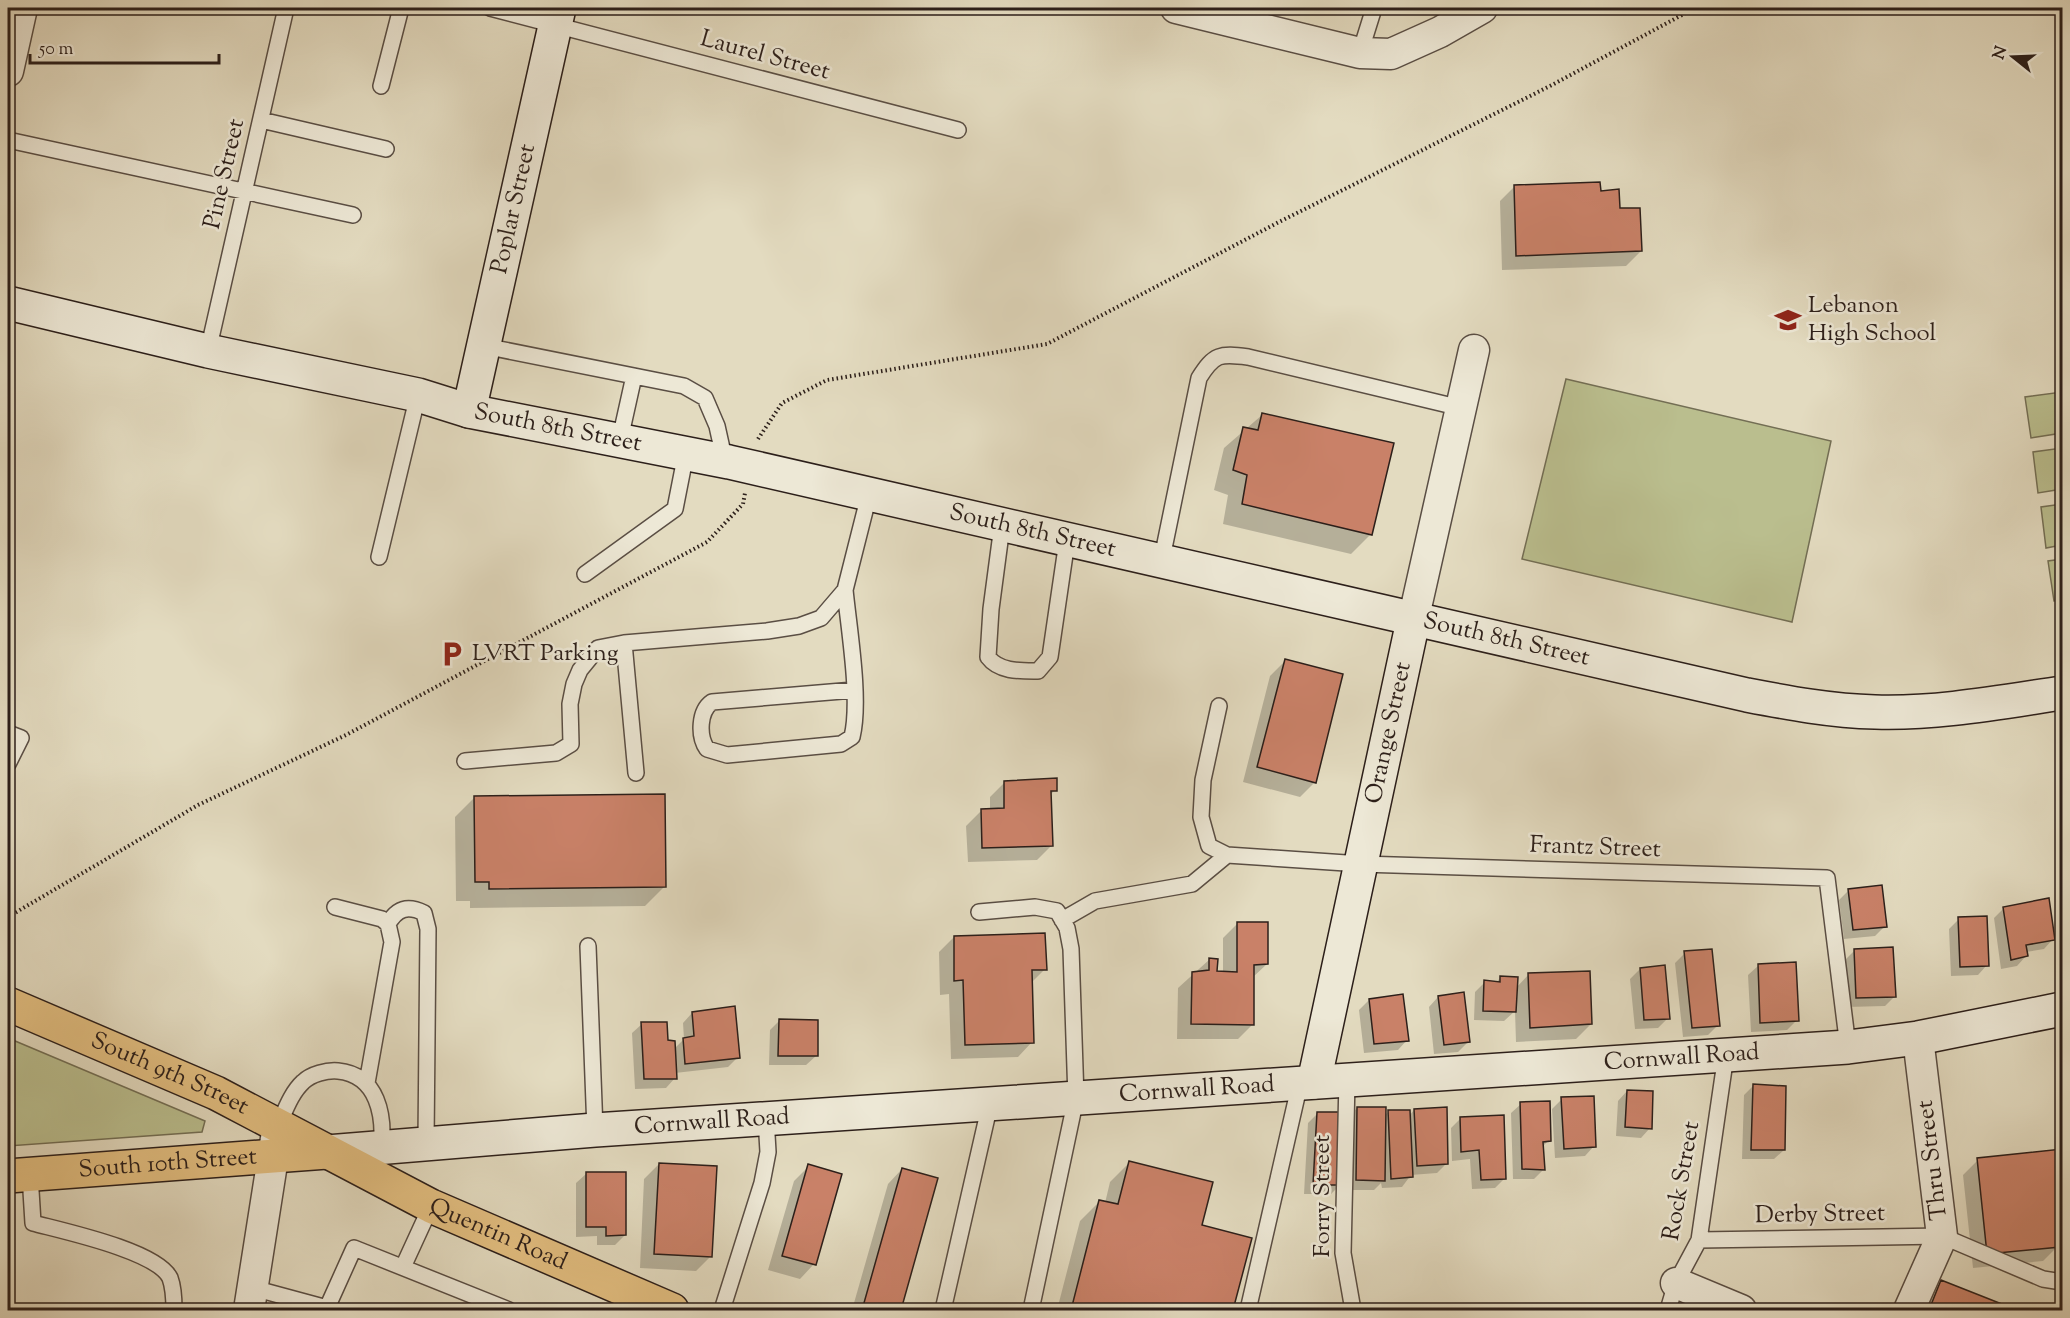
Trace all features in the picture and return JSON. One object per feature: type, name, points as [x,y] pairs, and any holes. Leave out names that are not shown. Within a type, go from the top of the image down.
[{"type":"highway","name":"South 9th Street","points":[[8,1004],[216,1094],[275,1141]]},
{"type":"highway","name":"South 10th Street","points":[[19,1175],[275,1141],[327,1152]]},
{"type":"highway","name":"Quentin Road","points":[[327,1152],[380,1162],[431,1206],[653,1307]]},
{"type":"street","points":[[9,56],[22,8]]},
{"type":"street","points":[[1176,8],[1360,53],[1390,54],[1440,32],[1482,8]]},
{"type":"street","name":"Poplar Street","points":[[469,411],[558,16]]},
{"type":"street","name":"South 8th Street","points":[[8,303],[208,351],[418,396],[469,411],[686,453],[1413,621],[1747,695],[1839,710],[1917,711],[2062,693]]},
{"type":"street","name":"Orange Street","points":[[1307,1083],[1361,864],[1474,350]]},
{"type":"street","name":"Cornwall Road","points":[[380,1162],[426,1142],[1848,1047],[1918,1038],[2062,1009]]},
{"type":"street","name":"Thru Street","points":[[1909,1311],[1942,1236],[1918,1038]]},
{"type":"street","points":[[251,1299],[275,1141]]},
{"type":"street","points":[[1672,1297],[1741,1311]]},
{"type":"lane","name":"Pine Street","points":[[208,351],[286,8]]},
{"type":"lane","points":[[381,86],[401,8]]},
{"type":"lane","name":"Laurel Street","points":[[490,8],[558,16],[957,130]]},
{"type":"lane","points":[[1360,53],[1374,8]]},
{"type":"lane","points":[[261,120],[387,149]]},
{"type":"lane","points":[[8,140],[353,215]]},
{"type":"lane","points":[[484,346],[684,386],[705,398],[738,465]]},
{"type":"lane","points":[[1161,562],[1199,378],[1210,360],[1226,354],[1248,357],[1461,408]]},
{"type":"lane","points":[[620,439],[634,376]]},
{"type":"lane","points":[[379,557],[418,396]]},
{"type":"lane","points":[[585,574],[675,509],[686,453]]},
{"type":"lane","points":[[854,690],[712,702],[705,707],[702,717],[703,744],[707,749],[727,755],[841,744],[852,737],[856,722],[854,690],[845,590],[869,495]]},
{"type":"lane","points":[[1002,526],[991,609],[988,657],[992,663],[1014,671],[1038,671],[1050,657],[1066,541]]},
{"type":"lane","points":[[465,761],[556,753],[565,750],[573,737],[570,704],[580,670],[598,648],[624,643],[799,626],[821,618],[845,590]]},
{"type":"lane","points":[[624,643],[636,773]]},
{"type":"lane","points":[[1062,920],[1095,902],[1192,884],[1227,855],[1209,846],[1201,817],[1203,780],[1219,706]]},
{"type":"lane","points":[[8,733],[21,738],[8,764]]},
{"type":"lane","name":"Frantz Street","points":[[1227,855],[1361,864],[1827,878],[1848,1047]]},
{"type":"lane","points":[[335,906],[382,919],[388,924],[392,942],[367,1083]]},
{"type":"lane","points":[[978,912],[1035,907],[1057,911],[1067,928],[1071,949],[1076,1098],[1031,1311]]},
{"type":"lane","points":[[388,924],[394,914],[405,908],[416,909],[424,913],[429,928],[426,1142]]},
{"type":"lane","points":[[588,946],[595,1130]]},
{"type":"lane","name":"Rock Street","points":[[1672,1297],[1699,1240],[1726,1055]]},
{"type":"lane","points":[[275,1141],[294,1092],[305,1079],[330,1070],[360,1076],[367,1083],[379,1111],[380,1162]]},
{"type":"lane","name":"Forry Street","points":[[1347,1080],[1343,1253],[1353,1311]]},
{"type":"lane","points":[[1248,1311],[1307,1083]]},
{"type":"lane","points":[[943,1311],[990,1104]]},
{"type":"lane","points":[[722,1311],[762,1183],[768,1152],[766,1118]]},
{"type":"lane","points":[[19,1175],[33,1223],[115,1246],[152,1261],[170,1278],[174,1311]]},
{"type":"lane","points":[[403,1267],[431,1206]]},
{"type":"lane","points":[[1942,1236],[2043,1279],[2062,1282]]},
{"type":"lane","name":"Derby Street","points":[[1699,1240],[1942,1236]]},
{"type":"lane","points":[[251,1299],[327,1309],[354,1248],[490,1306],[509,1311]]},
{"type":"path","points":[[8,917],[198,805],[346,735],[706,543],[743,504],[738,465],[782,404],[827,380],[1047,344],[1280,222],[1550,86],[1695,8]]},
{"type":"green space","points":[[1566,379],[1831,441],[1792,622],[1522,559]]},
{"type":"green space","points":[[2062,392],[2062,433],[2031,438],[2025,397]]},
{"type":"green space","points":[[2062,448],[2062,489],[2038,493],[2033,452]]},
{"type":"green space","points":[[2062,504],[2062,545],[2046,548],[2041,507]]},
{"type":"green space","points":[[2062,559],[2062,600],[2054,601],[2048,561]]},
{"type":"green space","points":[[8,1038],[205,1121],[202,1132],[8,1146]]},
{"type":"building","points":[[1600,182],[1601,191],[1619,189],[1620,208],[1640,208],[1642,251],[1516,256],[1514,185]]},
{"type":"building","points":[[1262,413],[1394,443],[1372,535],[1242,504],[1247,475],[1233,470],[1243,427],[1258,430]]},
{"type":"building","points":[[1285,659],[1343,674],[1316,783],[1257,767]]},
{"type":"building","points":[[1057,778],[1057,791],[1051,791],[1053,846],[982,848],[981,809],[1004,808],[1004,781]]},
{"type":"building","points":[[665,794],[666,887],[489,889],[489,882],[475,882],[474,796]]},
{"type":"building","points":[[1882,885],[1887,927],[1853,930],[1848,889]]},
{"type":"building","points":[[2049,898],[2055,940],[2026,945],[2028,956],[2011,960],[2003,907]]},
{"type":"building","points":[[1987,916],[1989,966],[1960,967],[1958,917]]},
{"type":"building","points":[[1237,922],[1268,922],[1268,964],[1254,965],[1254,1025],[1191,1024],[1192,972],[1209,970],[1209,958],[1218,959],[1217,971],[1237,972]]},
{"type":"building","points":[[1045,933],[1047,970],[1032,970],[1034,1043],[965,1045],[963,980],[954,981],[954,936]]},
{"type":"building","points":[[1893,947],[1896,997],[1856,998],[1854,949]]},
{"type":"building","points":[[1712,949],[1720,1026],[1692,1028],[1684,951]]},
{"type":"building","points":[[1796,962],[1799,1021],[1760,1023],[1758,964]]},
{"type":"building","points":[[1665,965],[1670,1019],[1644,1020],[1640,968]]},
{"type":"building","points":[[1590,971],[1592,1024],[1530,1028],[1528,973]]},
{"type":"building","points":[[1500,976],[1518,977],[1516,1012],[1483,1011],[1484,980],[1500,982]]},
{"type":"building","points":[[1464,992],[1470,1042],[1444,1045],[1438,996]]},
{"type":"building","points":[[1403,994],[1409,1041],[1374,1044],[1369,999]]},
{"type":"building","points":[[735,1006],[740,1058],[685,1064],[683,1038],[694,1036],[692,1012]]},
{"type":"building","points":[[779,1019],[818,1020],[818,1056],[778,1056]]},
{"type":"building","points":[[641,1022],[667,1022],[668,1040],[675,1041],[677,1079],[644,1079]]},
{"type":"building","points":[[1753,1084],[1786,1086],[1785,1150],[1751,1150]]},
{"type":"building","points":[[1627,1090],[1653,1091],[1652,1129],[1625,1127]]},
{"type":"building","points":[[1594,1096],[1596,1147],[1564,1149],[1561,1097]]},
{"type":"building","points":[[1550,1101],[1551,1141],[1543,1142],[1545,1170],[1522,1169],[1520,1102]]},
{"type":"building","points":[[1357,1107],[1386,1107],[1385,1181],[1356,1180]]},
{"type":"building","points":[[1447,1107],[1448,1164],[1417,1166],[1414,1109]]},
{"type":"building","points":[[1388,1110],[1410,1110],[1413,1177],[1391,1179]]},
{"type":"building","points":[[1317,1112],[1346,1112],[1342,1185],[1313,1185]]},
{"type":"building","points":[[1504,1115],[1506,1179],[1481,1180],[1479,1150],[1461,1152],[1460,1117]]},
{"type":"building","points":[[2062,1149],[2062,1212],[2056,1213],[2060,1247],[1987,1254],[1977,1158]]},
{"type":"building","points":[[1129,1161],[1213,1182],[1202,1225],[1252,1238],[1233,1310],[1071,1310],[1099,1200],[1118,1204]]},
{"type":"building","points":[[659,1163],[717,1166],[712,1257],[654,1254]]},
{"type":"building","points":[[808,1164],[842,1174],[816,1265],[782,1256]]},
{"type":"building","points":[[902,1168],[938,1178],[901,1310],[862,1310]]},
{"type":"building","points":[[586,1172],[626,1172],[626,1235],[606,1236],[606,1227],[586,1227]]},
{"type":"building","points":[[1941,1280],[2017,1310],[1929,1310]]},
{"type":"place","name":"Lebanon High School","points":[[1788,320]]},
{"type":"place","name":"LVRT Parking","points":[[452,654]]}]
